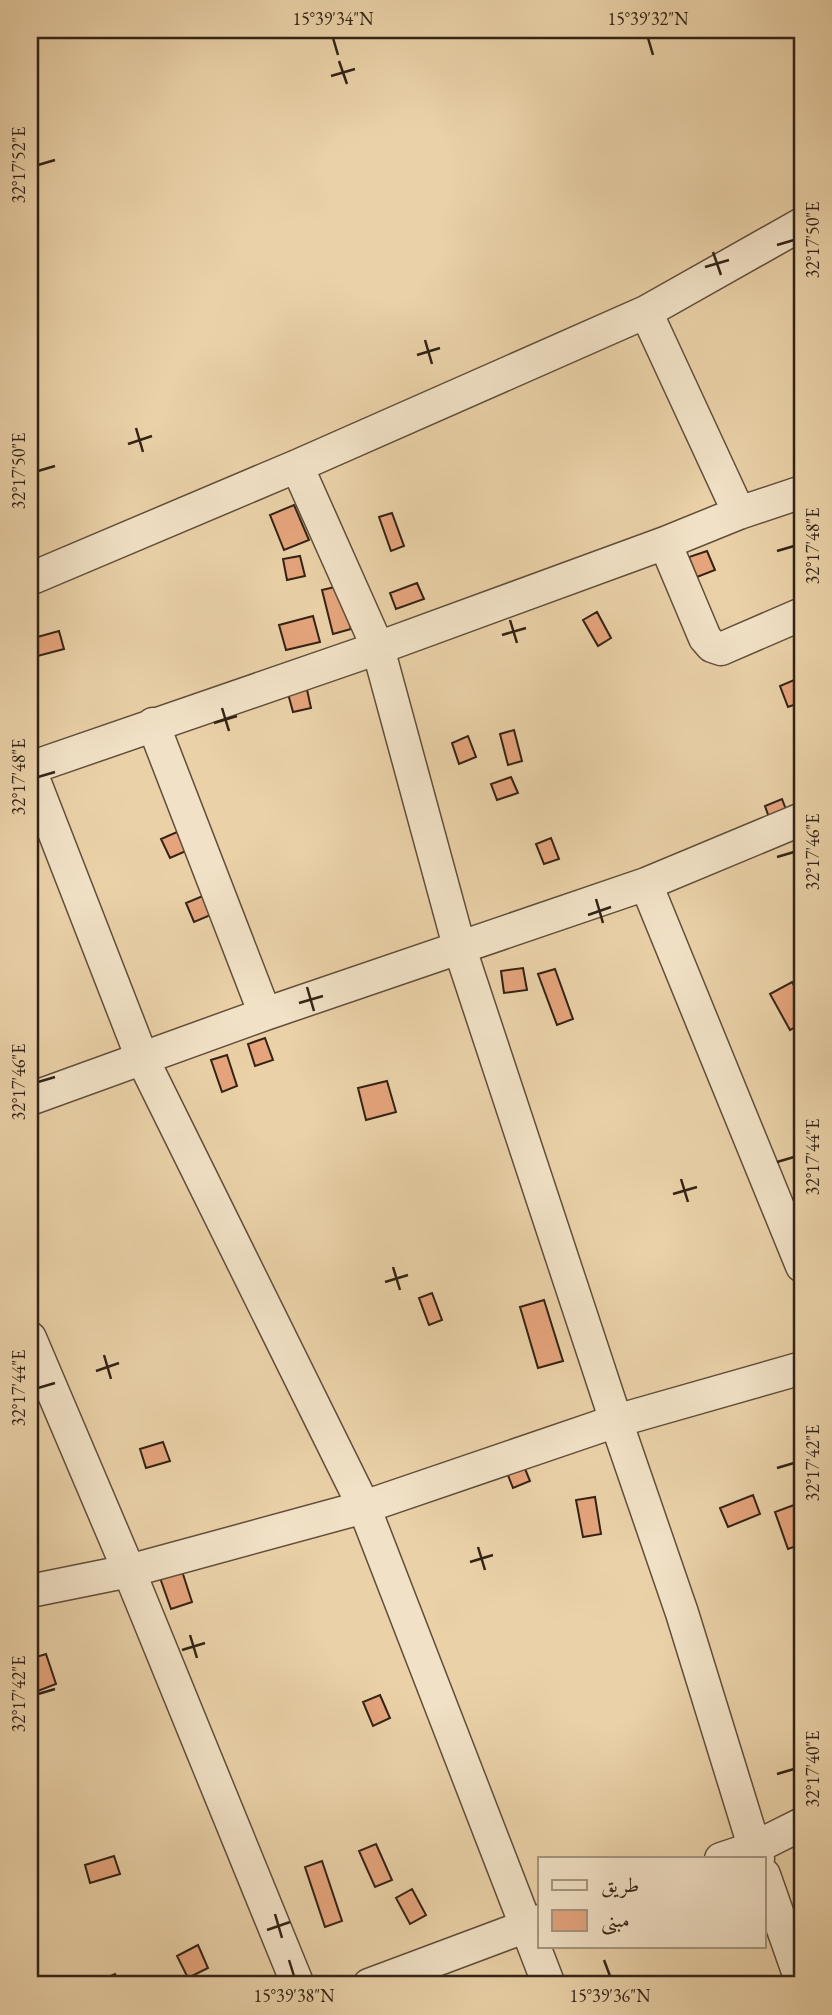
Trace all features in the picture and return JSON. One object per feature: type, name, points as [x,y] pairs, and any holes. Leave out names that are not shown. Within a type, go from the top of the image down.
[{"type":"street","points":[[30,579],[297,466],[646,312],[802,224]]},
{"type":"street","points":[[646,312],[739,513]]},
{"type":"street","points":[[297,466],[379,648],[459,946],[682,1613],[758,1857]]},
{"type":"street","points":[[538,1942],[533,1923],[364,1507],[142,1058],[30,769],[153,724],[379,648],[802,492]]},
{"type":"street","points":[[665,543],[705,638],[712,646],[721,649],[802,614]]},
{"type":"street","points":[[153,724],[265,1014]]},
{"type":"street","points":[[30,1099],[459,946],[646,884],[802,819]]},
{"type":"street","points":[[646,884],[802,1266]]},
{"type":"street","points":[[30,1338],[298,1985]]},
{"type":"street","points":[[30,1591],[129,1572],[364,1507],[616,1421],[802,1368]]},
{"type":"street","points":[[764,1857],[802,1824]]},
{"type":"street","points":[[766,1881],[802,1983]]},
{"type":"street","points":[[369,1985],[533,1923]]},
{"type":"street","points":[[539,1948],[549,1985]]},
{"type":"building","points":[[294,505],[309,540],[284,550],[270,515]]},
{"type":"building","points":[[392,513],[404,546],[391,551],[379,517]]},
{"type":"building","points":[[707,551],[715,570],[697,577],[689,557]]},
{"type":"building","points":[[300,556],[305,576],[287,580],[283,559]]},
{"type":"building","points":[[417,583],[424,599],[396,609],[390,593]]},
{"type":"building","points":[[339,586],[351,629],[333,634],[322,590]]},
{"type":"building","points":[[597,612],[611,638],[598,646],[583,620]]},
{"type":"building","points":[[313,616],[320,642],[286,650],[279,625]]},
{"type":"building","points":[[59,631],[64,649],[30,658],[30,639]]},
{"type":"building","points":[[794,680],[802,702],[788,707],[780,686]]},
{"type":"building","points":[[306,685],[311,708],[293,712],[287,690]]},
{"type":"building","points":[[514,730],[522,761],[508,765],[500,734]]},
{"type":"building","points":[[468,736],[476,757],[459,764],[452,743]]},
{"type":"building","points":[[511,777],[518,793],[497,800],[491,784]]},
{"type":"building","points":[[782,799],[790,820],[772,826],[765,806]]},
{"type":"building","points":[[177,832],[186,851],[170,858],[161,839]]},
{"type":"building","points":[[551,838],[559,859],[544,864],[536,844]]},
{"type":"building","points":[[205,895],[213,914],[194,922],[186,903]]},
{"type":"building","points":[[523,968],[527,990],[504,993],[501,971]]},
{"type":"building","points":[[555,969],[573,1019],[557,1025],[538,974]]},
{"type":"building","points":[[792,982],[802,1000],[802,1023],[790,1030],[770,994]]},
{"type":"building","points":[[265,1038],[273,1060],[255,1066],[248,1044]]},
{"type":"building","points":[[227,1055],[237,1086],[222,1092],[211,1060]]},
{"type":"building","points":[[387,1081],[396,1112],[366,1120],[358,1088]]},
{"type":"building","points":[[432,1293],[442,1320],[429,1325],[419,1298]]},
{"type":"building","points":[[544,1300],[563,1361],[538,1368],[520,1307]]},
{"type":"building","points":[[163,1442],[170,1461],[146,1468],[140,1449]]},
{"type":"building","points":[[521,1459],[530,1481],[513,1488],[504,1465]]},
{"type":"building","points":[[753,1495],[760,1514],[728,1527],[720,1508]]},
{"type":"building","points":[[595,1497],[601,1534],[583,1537],[576,1500]]},
{"type":"building","points":[[802,1502],[802,1544],[788,1549],[775,1512]]},
{"type":"building","points":[[181,1568],[192,1602],[171,1609],[159,1575]]},
{"type":"building","points":[[46,1654],[56,1684],[30,1694],[30,1659]]},
{"type":"building","points":[[380,1695],[390,1718],[373,1726],[363,1702]]},
{"type":"building","points":[[376,1844],[392,1880],[375,1887],[359,1851]]},
{"type":"building","points":[[114,1856],[120,1874],[90,1883],[85,1865]]},
{"type":"building","points":[[322,1861],[342,1921],[325,1927],[305,1867]]},
{"type":"building","points":[[412,1889],[426,1915],[410,1924],[396,1898]]},
{"type":"building","points":[[198,1945],[208,1968],[188,1978],[177,1956]]},
{"type":"building","points":[[115,1974],[120,1985],[97,1985],[96,1982]]}]
